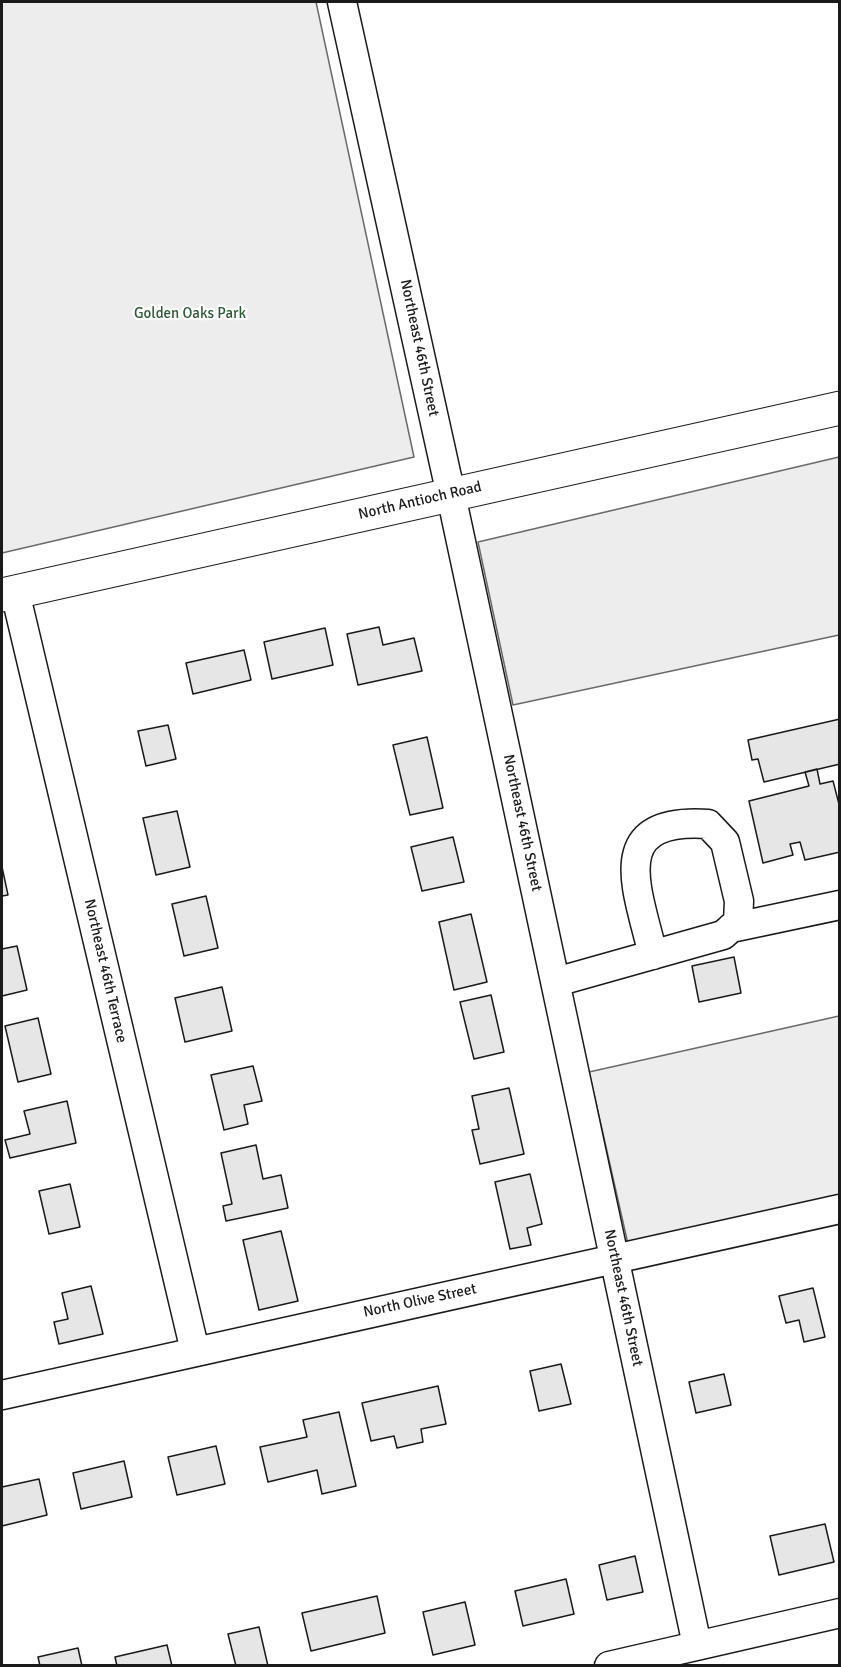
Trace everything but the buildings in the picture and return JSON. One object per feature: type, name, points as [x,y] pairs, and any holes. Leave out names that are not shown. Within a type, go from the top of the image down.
[{"type":"main road","name":"North Antioch Road","points":[[8,593],[840,408]]},
{"type":"street","name":"Northeast 46th Street","points":[[342,2],[451,495],[697,1645]]},
{"type":"street","name":"Northeast 46th Terrace","points":[[8,593],[195,1351]]},
{"type":"street","points":[[556,982],[653,955],[723,935],[738,922],[739,901],[725,842],[708,824],[688,822],[655,832],[639,846],[634,859],[634,874],[653,955]]},
{"type":"street","points":[[731,928],[840,905]]},
{"type":"street","name":"North Olive Street","points":[[2,1395],[840,1209]]},
{"type":"street","points":[[609,1665],[840,1613]]},
{"type":"shaded area","name":"Golden Oaks Park","points":[[2,2],[316,2],[414,457],[2,553]]},
{"type":"shaded area","points":[[839,457],[839,635],[513,705],[478,542]]},
{"type":"shaded area","points":[[839,1016],[839,1195],[628,1244],[589,1072]]}]
